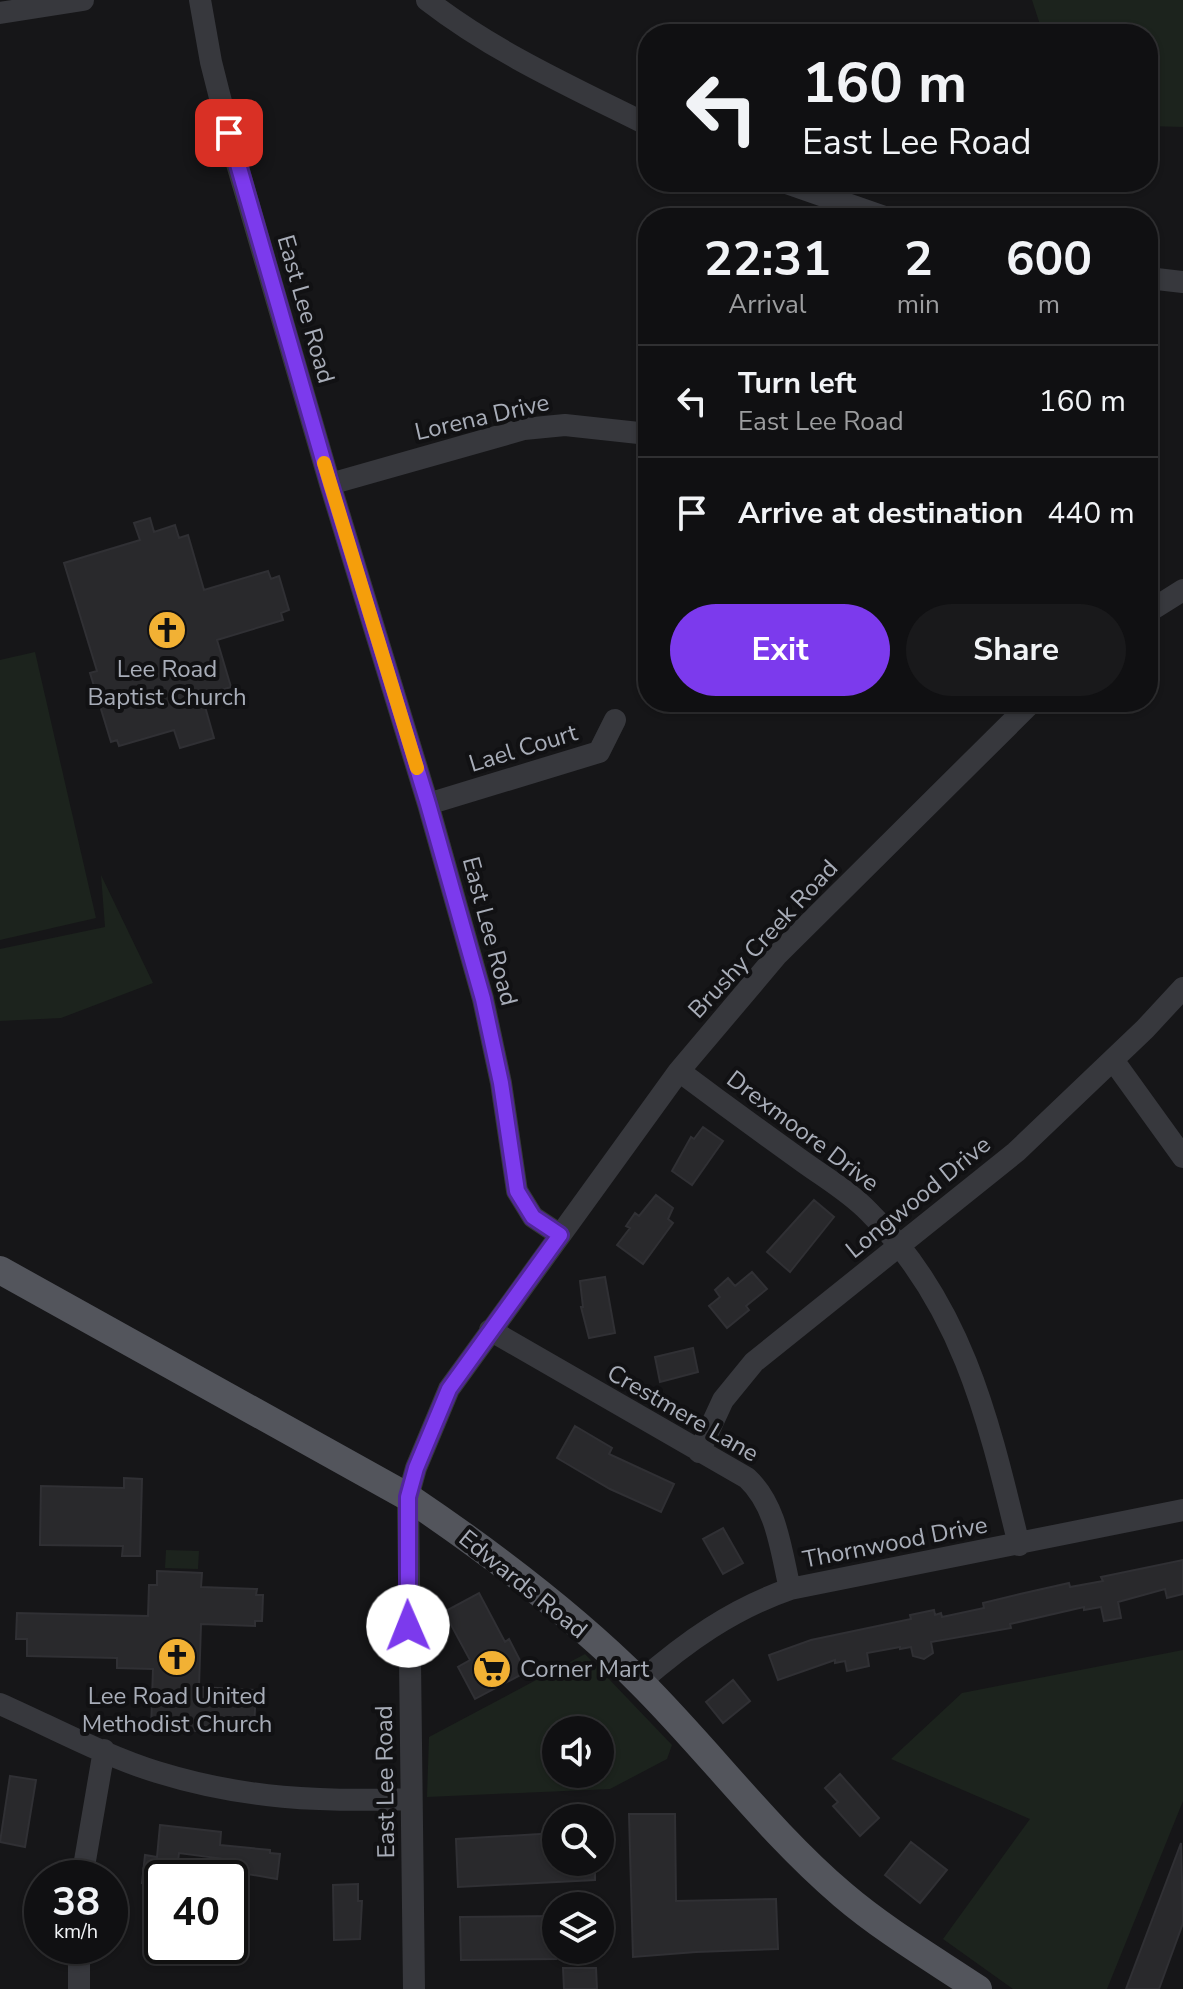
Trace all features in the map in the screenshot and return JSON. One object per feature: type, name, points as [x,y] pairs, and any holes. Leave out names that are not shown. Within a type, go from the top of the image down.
[{"type":"main road","name":"Edwards Road","points":[[0,1270],[408,1497],[525,1580],[640,1682],[804,1858],[844,1896],[978,1989]]},
{"type":"street","points":[[0,13],[83,0]]},
{"type":"street","name":"East Lee Road","points":[[200,0],[211,62],[235,157],[330,484],[428,804],[492,1036],[517,1191],[533,1217],[560,1235],[449,1389],[416,1468],[408,1497],[414,1989]]},
{"type":"street","points":[[427,0],[485,40],[543,73],[638,120]]},
{"type":"street","points":[[813,192],[858,208]]},
{"type":"street","points":[[1158,279],[1183,282]]},
{"type":"street","name":"Lorena Drive","points":[[330,484],[524,429],[565,425],[638,433]]},
{"type":"street","points":[[1158,606],[1183,590]]},
{"type":"street","name":"Brushy Creek Road","points":[[560,1235],[679,1071],[777,955],[1022,712]]},
{"type":"street","name":"Lael Court","points":[[428,804],[599,752],[615,720]]},
{"type":"street","name":"Longwood Drive","points":[[699,1452],[723,1400],[754,1362],[1016,1152],[1183,988]]},
{"type":"street","points":[[1113,1060],[1183,1157]]},
{"type":"street","name":"Drexmoore Drive","points":[[679,1071],[867,1210],[900,1245],[937,1301],[966,1359],[990,1427],[1019,1545]]},
{"type":"street","name":"Crestmere Lane","points":[[490,1330],[699,1452],[734,1468],[754,1484],[771,1511],[790,1589]]},
{"type":"street","name":"Thornwood Drive","points":[[640,1682],[675,1652],[720,1621],[790,1589],[1183,1510]]},
{"type":"street","points":[[0,1704],[153,1771],[193,1783],[275,1798],[347,1801],[411,1799]]},
{"type":"street","points":[[85,1860],[104,1750]]},
{"type":"street","points":[[79,1964],[79,1989]]},
{"type":"shaded area","points":[[1032,0],[1183,0],[1183,127],[1158,126],[1158,24],[1040,24]]},
{"type":"shaded area","points":[[35,652],[96,918],[0,940],[0,660]]},
{"type":"shaded area","points":[[101,875],[153,983],[61,1018],[0,1021],[0,949],[105,927]]},
{"type":"shaded area","points":[[166,1550],[199,1551],[198,1569],[165,1568]]},
{"type":"shaded area","points":[[1183,1650],[1183,1801],[1107,1989],[1013,1989],[943,1939],[1030,1819],[891,1759],[962,1693]]},
{"type":"shaded area","points":[[585,1654],[672,1745],[667,1759],[614,1787],[614,1716],[542,1716],[542,1788],[612,1788],[427,1797],[429,1737]]},
{"type":"building","name":"Lee Road Baptist Church","points":[[150,518],[154,532],[175,525],[179,538],[188,535],[204,590],[268,571],[271,579],[279,576],[289,610],[281,613],[283,620],[217,640],[231,687],[202,696],[214,738],[180,748],[174,730],[119,746],[117,740],[111,742],[90,673],[97,671],[64,563],[140,540],[134,523]]},
{"type":"building","points":[[703,1127],[723,1141],[692,1185],[672,1171],[691,1137],[694,1139]]},
{"type":"building","points":[[656,1195],[673,1208],[668,1219],[673,1223],[643,1264],[617,1245],[630,1228],[626,1226],[635,1213],[639,1216]]},
{"type":"building","points":[[814,1200],[834,1217],[790,1272],[767,1252]]},
{"type":"building","points":[[752,1272],[767,1289],[746,1306],[749,1310],[727,1328],[709,1306],[720,1297],[715,1290],[728,1278],[735,1286]]},
{"type":"building","points":[[605,1277],[615,1333],[589,1338],[581,1307],[580,1281]]},
{"type":"building","points":[[693,1348],[698,1372],[660,1382],[655,1357]]},
{"type":"building","points":[[575,1426],[612,1448],[609,1454],[674,1484],[661,1512],[610,1489],[557,1458]]},
{"type":"building","points":[[124,1478],[142,1479],[140,1556],[122,1556],[123,1546],[40,1545],[41,1486],[124,1488]]},
{"type":"building","points":[[723,1528],[743,1563],[723,1574],[703,1539]]},
{"type":"building","points":[[1183,1560],[1183,1594],[1167,1598],[1165,1589],[1118,1602],[1121,1618],[1104,1621],[1101,1607],[1084,1610],[1084,1607],[1010,1624],[1011,1628],[931,1642],[933,1653],[924,1659],[913,1656],[911,1647],[900,1647],[867,1653],[869,1666],[847,1671],[845,1661],[835,1663],[835,1660],[778,1680],[769,1655],[811,1640],[911,1619],[910,1615],[934,1610],[935,1615],[941,1613],[942,1617],[984,1608],[983,1603],[1020,1594],[1069,1583],[1070,1587],[1103,1581],[1101,1577]]},
{"type":"building","name":"Lee Road United Methodist Church","points":[[157,1571],[202,1573],[201,1587],[257,1589],[256,1595],[263,1595],[262,1621],[255,1621],[255,1626],[201,1624],[199,1687],[256,1690],[254,1728],[198,1726],[198,1731],[151,1729],[153,1669],[117,1668],[117,1658],[27,1656],[27,1639],[16,1639],[17,1613],[148,1616],[149,1585],[157,1585]]},
{"type":"building","points":[[479,1593],[505,1642],[509,1639],[526,1672],[475,1699],[458,1667],[470,1660],[444,1612]]},
{"type":"building","points":[[733,1680],[750,1701],[723,1723],[706,1702]]},
{"type":"building","points":[[840,1774],[879,1818],[860,1836],[833,1806],[838,1802],[825,1788]]},
{"type":"building","points":[[10,1776],[36,1780],[25,1847],[0,1842]]},
{"type":"building","points":[[629,1814],[675,1814],[676,1901],[776,1899],[778,1949],[633,1957]]},
{"type":"building","points":[[160,1825],[221,1832],[220,1845],[270,1850],[270,1853],[280,1854],[277,1879],[248,1874],[248,1860],[179,1853],[178,1860],[144,1860],[145,1855],[157,1857]]},
{"type":"building","points":[[542,1834],[542,1876],[595,1876],[595,1880],[458,1887],[456,1839]]},
{"type":"building","points":[[911,1842],[947,1870],[920,1903],[885,1875]]},
{"type":"building","points":[[1181,1843],[1183,1923],[1159,1989],[1126,1989]]},
{"type":"building","points":[[358,1884],[358,1901],[362,1901],[360,1939],[334,1940],[333,1885]]},
{"type":"building","points":[[542,1916],[542,1959],[461,1960],[460,1917]]},
{"type":"building","points":[[563,1968],[596,1968],[597,1989],[564,1989]]},
{"type":"slow traffic","points":[[324,463],[417,768]]},
{"type":"place","name":"Lee Road Baptist Church","points":[[167,630]]},
{"type":"place","name":"Lee Road United Methodist Church","points":[[177,1657]]},
{"type":"place","name":"Corner Mart","points":[[492,1669]]},
{"type":"route","points":[[229,133],[483,999],[501,1083],[517,1191],[533,1217],[560,1235],[449,1389],[416,1468],[408,1497],[408,1626]]}]
